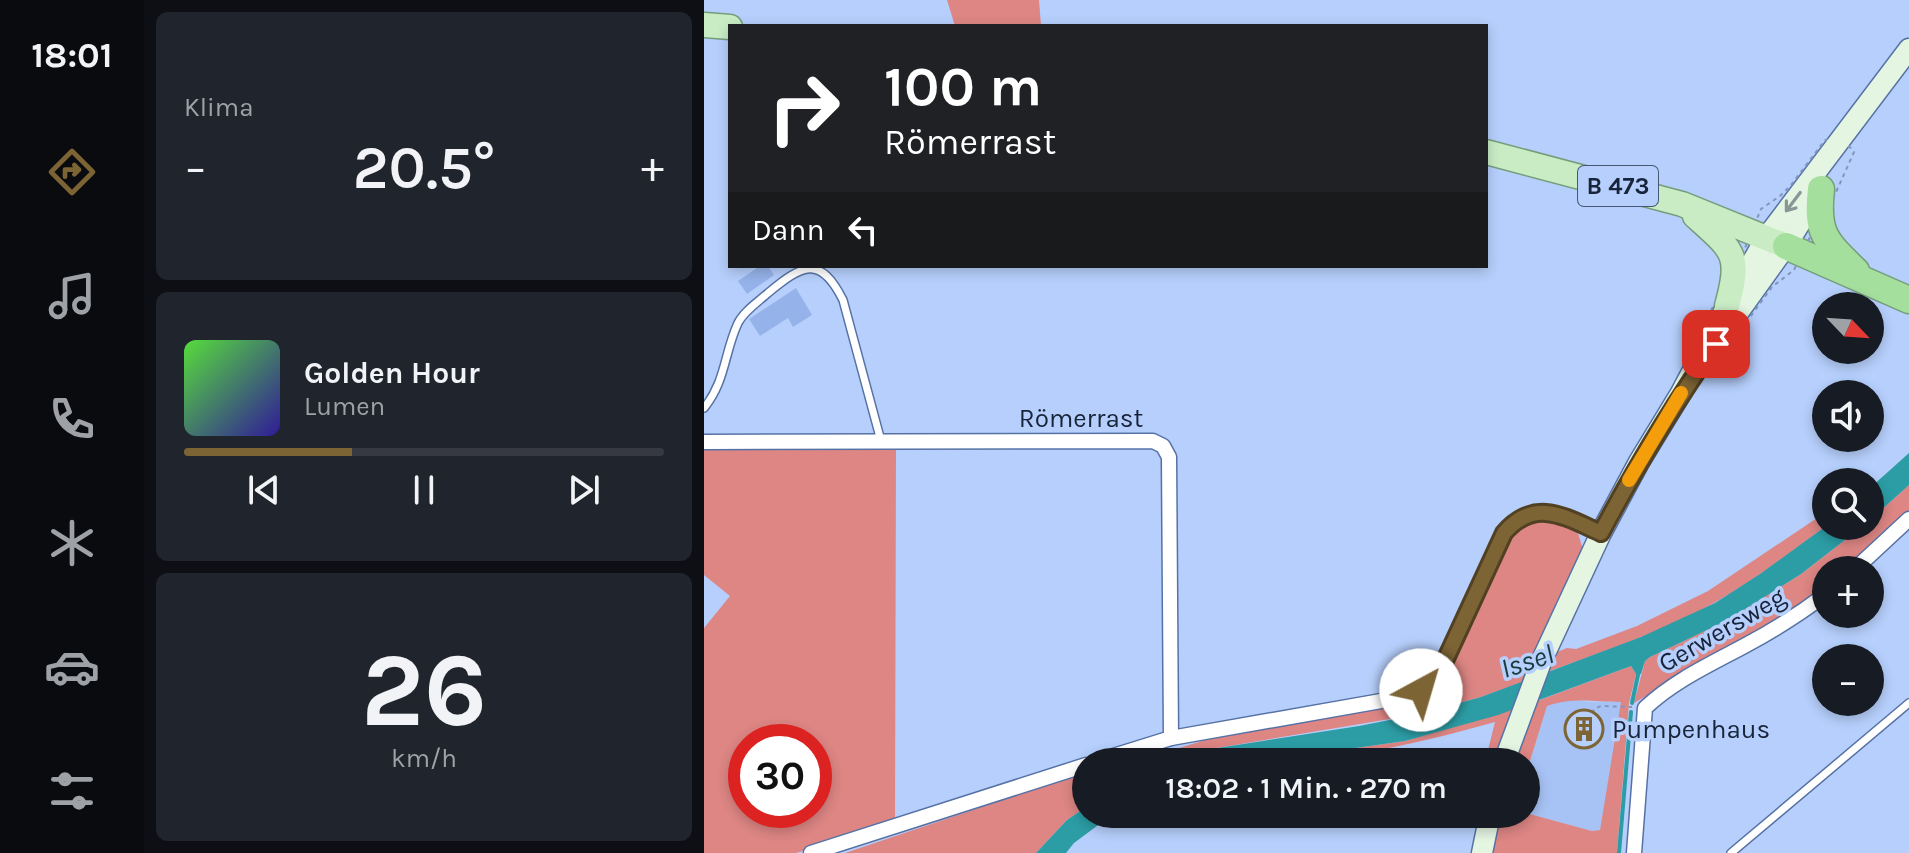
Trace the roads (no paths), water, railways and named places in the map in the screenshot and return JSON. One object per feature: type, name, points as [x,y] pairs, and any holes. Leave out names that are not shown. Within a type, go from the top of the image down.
[{"type":"highway","name":"B 473","points":[[1821,189],[1818,216],[1822,229],[1831,246],[1867,282]]},
{"type":"highway","name":"B 473","points":[[1776,242],[1909,300]]},
{"type":"main road","points":[[704,25],[728,27]]},
{"type":"main road","points":[[1509,748],[1541,662],[1601,533],[1639,462],[1776,242],[1909,49]]},
{"type":"main road","points":[[1681,393],[1727,306],[1821,189],[1892,74]]},
{"type":"main road","name":"B 473","points":[[1488,153],[1682,204],[1776,242]]},
{"type":"main road","name":"B 473","points":[[1682,204],[1719,237],[1732,254],[1735,270],[1727,306]]},
{"type":"main road","points":[[1482,853],[1487,828]]},
{"type":"street","name":"Römerrast","points":[[704,442],[1153,441],[1163,446],[1169,457],[1171,738]]},
{"type":"street","points":[[1139,748],[1171,738],[1398,698],[1421,690],[1433,680],[1443,665],[1504,533],[1516,519],[1536,512],[1562,515],[1601,533]]},
{"type":"street","points":[[1869,556],[1909,519]]},
{"type":"street","name":"Gerwersweg","points":[[1634,853],[1645,708],[1684,678],[1784,623],[1812,604]]},
{"type":"street","points":[[811,853],[1072,769]]},
{"type":"lane","points":[[704,408],[720,384],[739,321],[793,272],[811,269],[833,279],[843,300],[881,441]]},
{"type":"lane","points":[[1731,853],[1909,703]]},
{"type":"waterway","points":[[1632,703],[1639,670]]},
{"type":"waterway","points":[[1619,853],[1631,712]]},
{"type":"place","name":"Pumpenhaus","points":[[1584,729]]},
{"type":"water label","name":"Issel","points":[[1527,661]]}]
